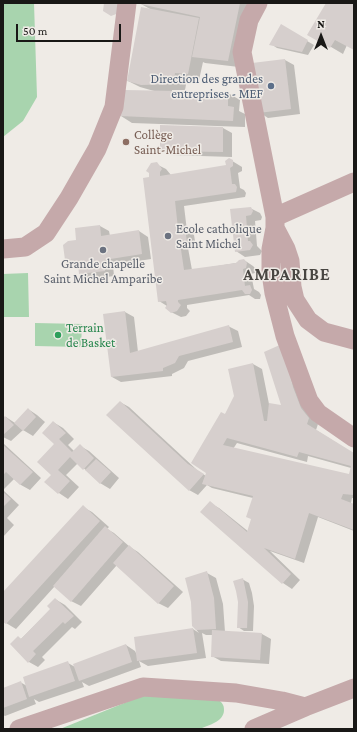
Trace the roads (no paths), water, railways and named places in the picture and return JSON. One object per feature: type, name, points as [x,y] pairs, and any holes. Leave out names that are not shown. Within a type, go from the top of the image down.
[{"type":"street","points":[[3,249],[25,247],[46,233],[69,198],[97,149],[114,107],[127,3]]},
{"type":"street","points":[[258,3],[249,20],[242,52],[275,222],[290,261],[295,300],[308,320],[324,332],[354,340]]},
{"type":"street","points":[[275,222],[354,182]]},
{"type":"street","points":[[275,222],[271,272],[274,293],[285,336],[309,400],[318,413],[354,438]]},
{"type":"street","points":[[19,729],[143,687],[236,693],[282,701],[305,707]]},
{"type":"street","points":[[254,729],[354,688]]},
{"type":"place","name":"Direction des grandes entreprises - MEF","points":[[271,86]]},
{"type":"place","name":"Collège Saint-Michel","points":[[126,142]]},
{"type":"place","name":"Ecole catholique Saint Michel","points":[[168,236]]},
{"type":"place","name":"Grande chapelle Saint Michel Amparibe","points":[[103,250]]},
{"type":"place","name":"Terrain de Basket","points":[[58,335]]},
{"type":"district","name":"AMPARIBE","points":[[287,275]]}]
